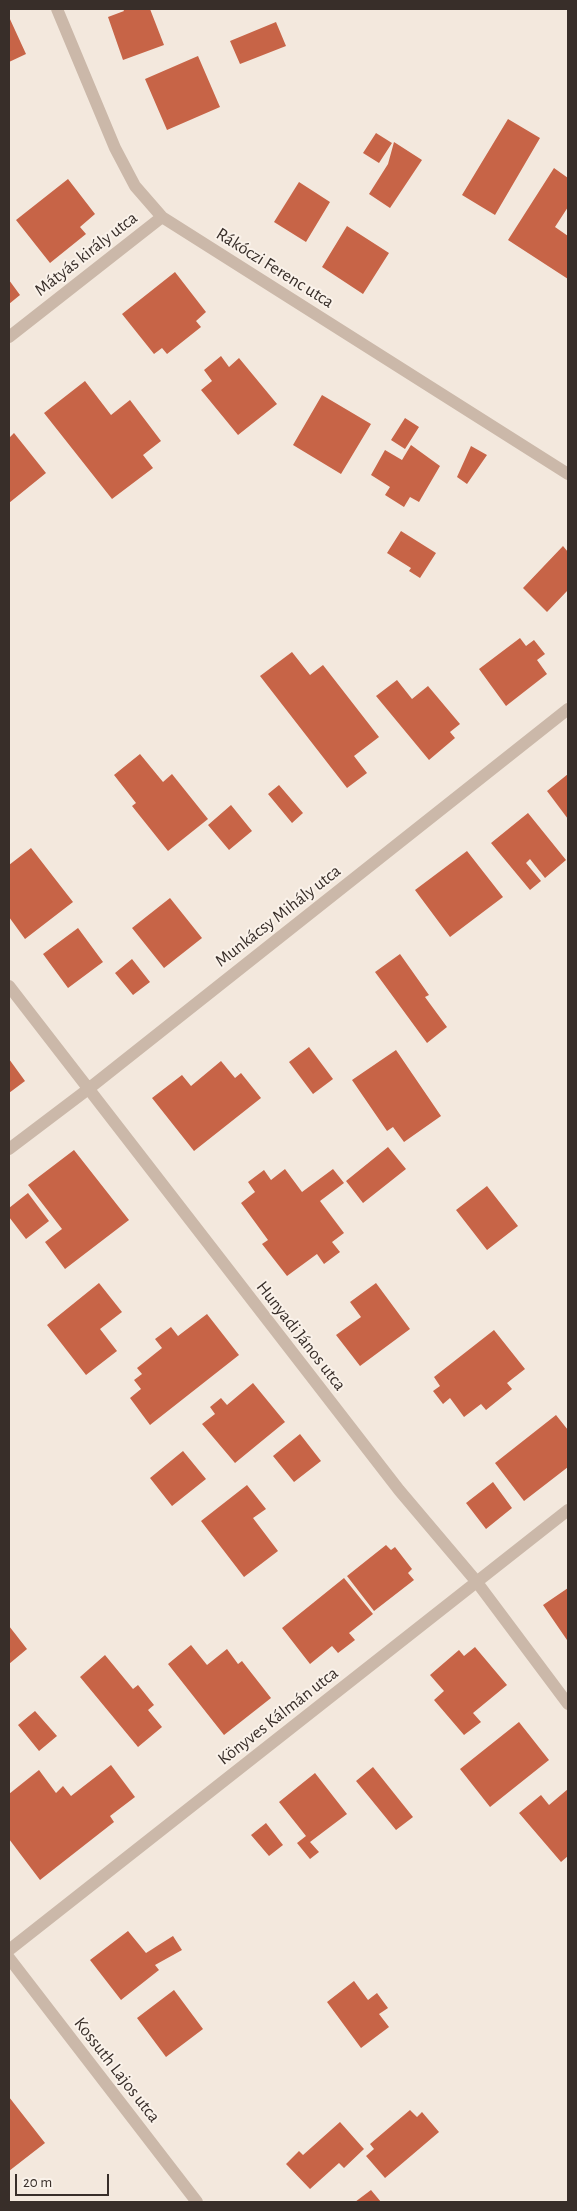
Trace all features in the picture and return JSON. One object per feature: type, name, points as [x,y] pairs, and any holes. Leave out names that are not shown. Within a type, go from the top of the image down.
[{"type":"street","name":"Rákóczi Ferenc utca","points":[[57,9],[115,148],[136,186],[162,217],[568,474]]},
{"type":"street","name":"Mátyás király utca","points":[[9,337],[162,217]]},
{"type":"street","name":"Munkácsy Mihály utca","points":[[9,1149],[87,1090],[568,709]]},
{"type":"street","name":"Hunyadi János utca","points":[[9,986],[87,1090],[399,1490],[476,1581],[568,1704]]},
{"type":"street","name":"Könyves Kálmán utca","points":[[9,1950],[568,1510]]},
{"type":"street","name":"Kossuth Lajos utca","points":[[9,1958],[197,2202]]},
{"type":"building","points":[[123,9],[150,9],[164,45],[123,60],[108,17],[124,11]]},
{"type":"building","points":[[9,17],[26,54],[9,62]]},
{"type":"building","points":[[276,22],[286,46],[240,64],[230,41]]},
{"type":"building","points":[[198,56],[220,107],[167,130],[145,79]]},
{"type":"building","points":[[508,119],[540,138],[495,215],[462,195]]},
{"type":"building","points":[[376,133],[392,143],[379,163],[363,153]]},
{"type":"building","points":[[394,142],[422,160],[390,208],[369,194],[388,164]]},
{"type":"building","points":[[554,168],[568,178],[568,207],[555,227],[568,236],[568,279],[508,240]]},
{"type":"building","points":[[68,179],[95,214],[80,227],[86,234],[50,263],[16,220]]},
{"type":"building","points":[[299,182],[330,202],[306,242],[274,222]]},
{"type":"building","points":[[347,226],[389,253],[363,294],[322,267]]},
{"type":"building","points":[[175,272],[206,312],[196,321],[201,327],[167,354],[162,348],[154,354],[122,314]]},
{"type":"building","points":[[9,280],[20,295],[9,304]]},
{"type":"building","points":[[221,356],[229,367],[239,358],[277,404],[238,435],[201,390],[212,381],[204,370]]},
{"type":"building","points":[[85,381],[111,415],[130,400],[161,441],[143,455],[153,468],[112,499],[44,413]]},
{"type":"building","points":[[322,395],[371,424],[341,474],[293,445]]},
{"type":"building","points":[[405,418],[419,427],[405,449],[391,440]]},
{"type":"building","points":[[14,433],[46,473],[9,503],[9,438]]},
{"type":"building","points":[[411,445],[440,466],[419,502],[410,497],[404,507],[385,495],[390,487],[371,475],[385,450],[402,460]]},
{"type":"building","points":[[471,446],[487,455],[467,484],[457,477]]},
{"type":"building","points":[[401,531],[436,553],[420,578],[409,571],[411,568],[387,553]]},
{"type":"building","points":[[563,546],[568,552],[568,590],[547,612],[523,588]]},
{"type":"building","points":[[520,638],[526,646],[534,640],[545,654],[537,660],[547,674],[506,706],[479,669]]},
{"type":"building","points":[[292,652],[310,675],[323,665],[379,737],[354,756],[367,773],[347,788],[260,676]]},
{"type":"building","points":[[397,680],[412,699],[428,686],[460,724],[450,732],[455,738],[429,760],[376,696]]},
{"type":"building","points":[[140,754],[163,782],[172,774],[208,819],[168,851],[132,806],[136,803],[114,775]]},
{"type":"building","points":[[568,774],[568,819],[547,791]]},
{"type":"building","points":[[279,785],[303,813],[292,823],[268,794]]},
{"type":"building","points":[[231,805],[252,831],[229,850],[208,825]]},
{"type":"building","points":[[528,813],[566,860],[545,878],[530,859],[526,863],[541,881],[530,890],[491,843]]},
{"type":"building","points":[[31,848],[73,902],[25,939],[9,917],[9,865]]},
{"type":"building","points":[[467,851],[503,897],[450,937],[415,890]]},
{"type":"building","points":[[170,898],[202,938],[164,968],[132,928]]},
{"type":"building","points":[[78,928],[103,962],[68,988],[43,954]]},
{"type":"building","points":[[400,954],[429,995],[425,997],[447,1027],[427,1043],[375,972]]},
{"type":"building","points":[[132,959],[150,982],[133,995],[115,973]]},
{"type":"building","points":[[309,1047],[333,1079],[313,1094],[289,1062]]},
{"type":"building","points":[[396,1050],[441,1116],[404,1142],[393,1127],[387,1131],[352,1080]]},
{"type":"building","points":[[9,1059],[25,1081],[9,1093]]},
{"type":"building","points":[[221,1061],[235,1078],[241,1073],[261,1098],[194,1151],[152,1098],[182,1075],[191,1086]]},
{"type":"building","points":[[388,1147],[406,1169],[363,1203],[346,1181]]},
{"type":"building","points":[[74,1150],[129,1220],[65,1269],[45,1242],[62,1229],[28,1185]]},
{"type":"building","points":[[285,1169],[302,1192],[333,1169],[344,1183],[320,1201],[344,1233],[332,1242],[340,1252],[324,1264],[317,1254],[287,1276],[262,1244],[268,1240],[241,1203],[255,1192],[248,1182],[264,1170],[271,1180]]},
{"type":"building","points":[[487,1186],[518,1226],[487,1250],[456,1210]]},
{"type":"building","points":[[28,1193],[49,1221],[26,1239],[9,1217],[9,1208]]},
{"type":"building","points":[[99,1283],[122,1312],[100,1329],[117,1351],[86,1375],[47,1325]]},
{"type":"building","points":[[376,1283],[410,1329],[360,1366],[336,1335],[361,1317],[350,1302]]},
{"type":"building","points":[[207,1314],[239,1355],[150,1425],[130,1398],[141,1389],[134,1380],[142,1374],[137,1368],[162,1348],[155,1339],[171,1327],[178,1336]]},
{"type":"building","points":[[494,1330],[525,1369],[507,1383],[512,1389],[486,1410],[481,1404],[464,1417],[450,1398],[443,1404],[433,1391],[440,1386],[434,1377]]},
{"type":"building","points":[[253,1383],[285,1422],[235,1463],[202,1424],[215,1414],[210,1407],[221,1398],[227,1405]]},
{"type":"building","points":[[556,1415],[568,1430],[568,1467],[524,1501],[495,1463]]},
{"type":"building","points":[[300,1434],[321,1461],[294,1482],[273,1456]]},
{"type":"building","points":[[183,1451],[206,1479],[172,1506],[150,1478]]},
{"type":"building","points":[[493,1482],[512,1508],[486,1529],[466,1503]]},
{"type":"building","points":[[247,1485],[266,1509],[253,1518],[278,1551],[244,1577],[201,1521]]},
{"type":"building","points":[[386,1545],[391,1550],[395,1547],[412,1569],[408,1573],[414,1580],[374,1611],[347,1576]]},
{"type":"building","points":[[344,1578],[373,1614],[349,1633],[355,1640],[338,1653],[332,1646],[310,1664],[282,1628]]},
{"type":"building","points":[[568,1588],[568,1639],[567,1640],[543,1605]]},
{"type":"building","points":[[9,1626],[27,1649],[9,1664]]},
{"type":"building","points":[[191,1645],[207,1665],[227,1649],[238,1664],[242,1661],[271,1698],[224,1735],[168,1664]]},
{"type":"building","points":[[475,1647],[507,1685],[473,1713],[481,1722],[464,1735],[434,1700],[444,1691],[430,1675],[459,1650],[464,1656]]},
{"type":"building","points":[[105,1655],[133,1689],[138,1685],[154,1705],[148,1710],[162,1727],[138,1747],[80,1677]]},
{"type":"building","points":[[35,1711],[57,1736],[39,1751],[18,1725]]},
{"type":"building","points":[[519,1722],[549,1760],[490,1807],[460,1769]]},
{"type":"building","points":[[111,1765],[135,1797],[110,1816],[114,1822],[40,1880],[9,1839],[9,1794],[39,1770],[56,1793],[63,1786],[71,1796]]},
{"type":"building","points":[[373,1767],[413,1817],[396,1830],[356,1781]]},
{"type":"building","points":[[315,1773],[347,1814],[310,1842],[319,1852],[310,1859],[297,1843],[306,1836],[279,1802]]},
{"type":"building","points":[[568,1789],[568,1856],[561,1862],[519,1813],[541,1795],[549,1805]]},
{"type":"building","points":[[266,1823],[283,1845],[269,1856],[251,1835]]},
{"type":"building","points":[[128,1931],[146,1953],[173,1936],[182,1950],[155,1965],[159,1970],[121,2000],[90,1960]]},
{"type":"building","points":[[354,1981],[368,2000],[377,1993],[388,2008],[379,2014],[389,2027],[361,2048],[327,2002]]},
{"type":"building","points":[[174,1990],[203,2029],[166,2057],[137,2018]]},
{"type":"building","points":[[9,2097],[45,2143],[9,2171]]},
{"type":"building","points":[[410,2110],[417,2117],[422,2112],[439,2132],[385,2178],[366,2156],[374,2149],[370,2144]]},
{"type":"building","points":[[340,2122],[364,2149],[344,2168],[339,2163],[310,2189],[286,2164],[299,2151],[303,2155]]},
{"type":"building","points":[[371,2190],[381,2202],[355,2202]]}]
